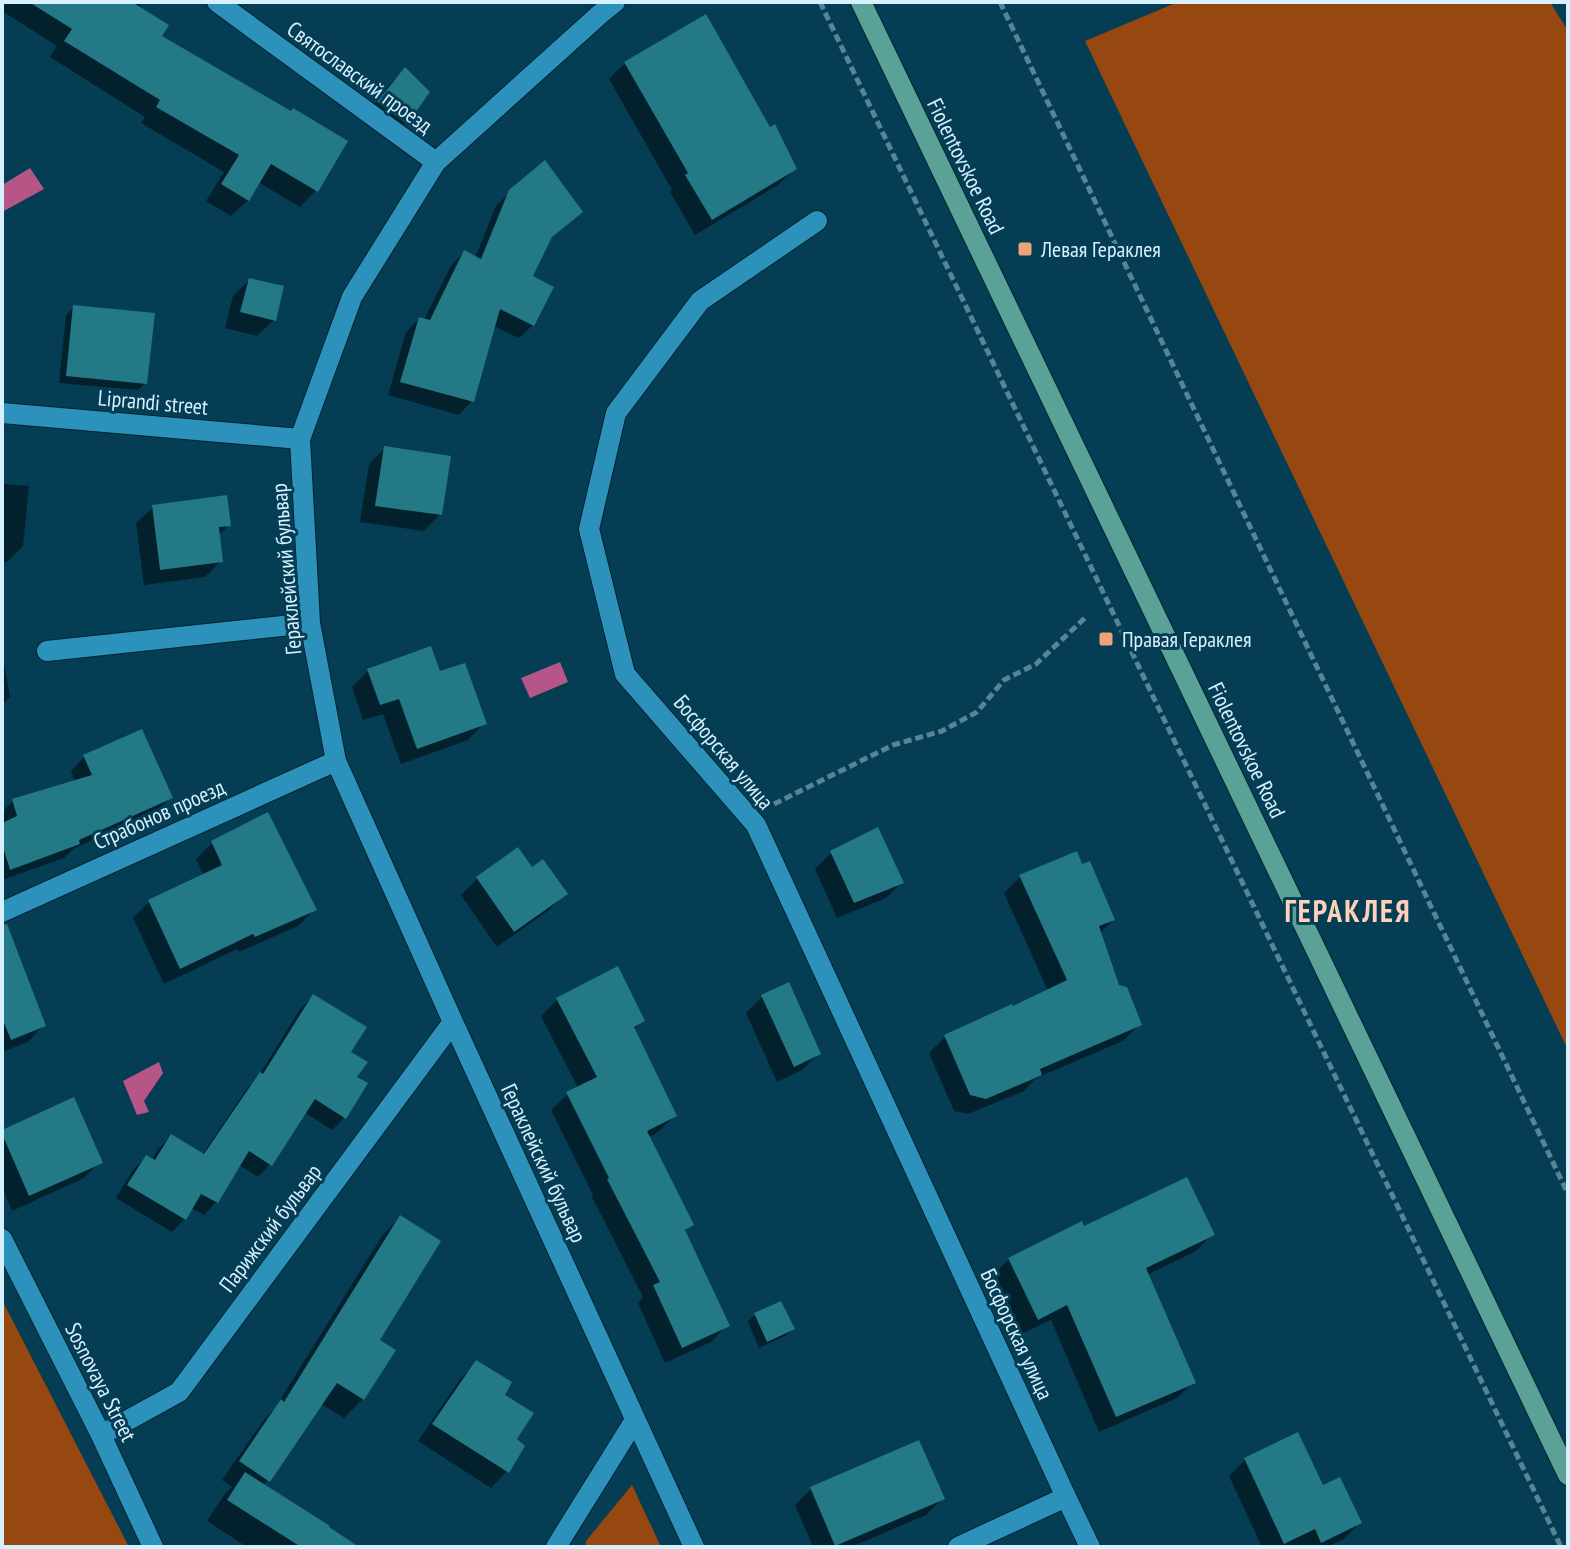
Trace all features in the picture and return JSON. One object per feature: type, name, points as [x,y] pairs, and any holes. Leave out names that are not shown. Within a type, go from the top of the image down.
[{"type":"main road","name":"Fiolentovskoe Road","points":[[861,2],[1568,1475]]},
{"type":"street","name":"Святославский проезд","points":[[217,2],[436,162]]},
{"type":"street","name":"Гераклейский бульвар","points":[[615,2],[436,162],[352,297],[300,439],[310,623],[336,761],[694,1547]]},
{"type":"street","name":"Босфорская улица","points":[[817,221],[700,301],[616,413],[589,529],[625,674],[756,825],[1090,1547]]},
{"type":"street","name":"Liprandi street","points":[[2,413],[300,439]]},
{"type":"street","points":[[47,651],[310,623]]},
{"type":"street","name":"Страбонов проезд","points":[[2,912],[336,761]]},
{"type":"street","name":"Парижский бульвар","points":[[101,1435],[179,1392],[453,1022]]},
{"type":"street","name":"Sosnovaya Street","points":[[2,1239],[101,1435],[153,1547]]},
{"type":"street","points":[[556,1547],[635,1420]]},
{"type":"street","points":[[958,1547],[1066,1497]]},
{"type":"path","points":[[820,2],[1561,1547]]},
{"type":"path","points":[[1000,2],[1568,1194]]},
{"type":"path","points":[[749,817],[893,745],[942,731],[977,712],[1004,680],[1036,664],[1087,616]]},
{"type":"shaded area","points":[[1178,2],[1550,2],[1568,31],[1568,1050],[1085,41]]},
{"type":"shaded area","points":[[30,168],[44,189],[2,212],[2,185]]},
{"type":"shaded area","points":[[560,662],[568,682],[530,698],[521,678]]},
{"type":"shaded area","points":[[159,1062],[163,1073],[144,1101],[149,1112],[137,1115],[123,1081]]},
{"type":"shaded area","points":[[2,1300],[129,1547],[2,1547]]},
{"type":"shaded area","points":[[632,1485],[661,1547],[585,1547],[586,1541]]},
{"type":"building","points":[[29,2],[132,2],[169,25],[162,36],[348,141],[318,192],[271,164],[249,201],[221,184],[239,155],[156,107],[160,100],[64,41],[72,29]]},
{"type":"building","points":[[706,14],[770,127],[775,124],[797,169],[712,220],[624,62]]},
{"type":"building","points":[[405,67],[430,92],[407,124],[377,102]]},
{"type":"building","points":[[545,160],[583,212],[552,237],[533,276],[554,287],[534,326],[500,309],[474,402],[400,382],[419,317],[430,320],[464,250],[481,259],[509,190]]},
{"type":"building","points":[[249,278],[284,286],[276,321],[240,312]]},
{"type":"building","points":[[73,305],[155,313],[147,384],[66,376]]},
{"type":"building","points":[[384,446],[451,456],[442,515],[375,506]]},
{"type":"building","points":[[227,495],[231,526],[219,527],[223,562],[160,570],[152,505]]},
{"type":"building","points":[[431,646],[440,671],[465,663],[487,724],[417,749],[399,699],[380,705],[367,669]]},
{"type":"building","points":[[142,729],[173,798],[79,840],[80,844],[10,870],[2,844],[2,823],[17,816],[12,799],[92,775],[83,755]]},
{"type":"building","points":[[268,812],[317,910],[255,937],[253,934],[180,969],[148,900],[222,865],[211,841]]},
{"type":"building","points":[[878,827],[904,883],[854,903],[830,851]]},
{"type":"building","points":[[518,847],[532,867],[543,859],[568,894],[514,932],[476,877]]},
{"type":"building","points":[[1077,851],[1082,864],[1090,861],[1115,920],[1099,926],[1119,985],[1127,987],[1142,1025],[1040,1069],[1042,1075],[986,1099],[970,1095],[944,1035],[1067,980],[1019,875]]},
{"type":"building","points":[[7,924],[46,1026],[11,1040],[2,1018],[2,925]]},
{"type":"building","points":[[618,966],[645,1021],[634,1027],[677,1116],[647,1131],[694,1225],[685,1230],[730,1326],[682,1348],[653,1285],[660,1282],[566,1092],[597,1077],[556,998]]},
{"type":"building","points":[[789,982],[821,1054],[794,1067],[761,995]]},
{"type":"building","points":[[313,994],[367,1027],[351,1052],[368,1062],[357,1077],[368,1083],[346,1119],[315,1099],[272,1166],[249,1151],[218,1203],[201,1194],[186,1220],[127,1185],[146,1155],[155,1160],[171,1134],[204,1154],[260,1072],[263,1074]]},
{"type":"building","points":[[74,1097],[103,1163],[29,1196],[2,1130]]},
{"type":"building","points":[[1187,1177],[1215,1235],[1146,1268],[1196,1383],[1116,1417],[1067,1305],[1038,1320],[1008,1258],[1082,1221],[1084,1226]]},
{"type":"building","points":[[400,1215],[441,1241],[380,1340],[396,1350],[364,1400],[337,1383],[270,1482],[239,1461],[281,1399],[284,1402]]},
{"type":"building","points":[[781,1301],[795,1329],[767,1342],[754,1313]]},
{"type":"building","points":[[476,1360],[512,1382],[505,1395],[534,1413],[517,1439],[525,1446],[509,1473],[432,1424]]},
{"type":"building","points":[[1298,1432],[1323,1485],[1340,1477],[1362,1523],[1321,1543],[1315,1529],[1284,1544],[1244,1458]]},
{"type":"building","points":[[919,1440],[945,1499],[835,1546],[810,1487]]},
{"type":"building","points":[[245,1472],[359,1547],[301,1547],[227,1500]]},
{"type":"place","name":"Левая Гераклея","points":[[1025,249]]},
{"type":"place","name":"Правая Гераклея","points":[[1106,639]]},
{"type":"district","name":"ГЕРАКЛЕЯ","points":[[1348,910]]}]
